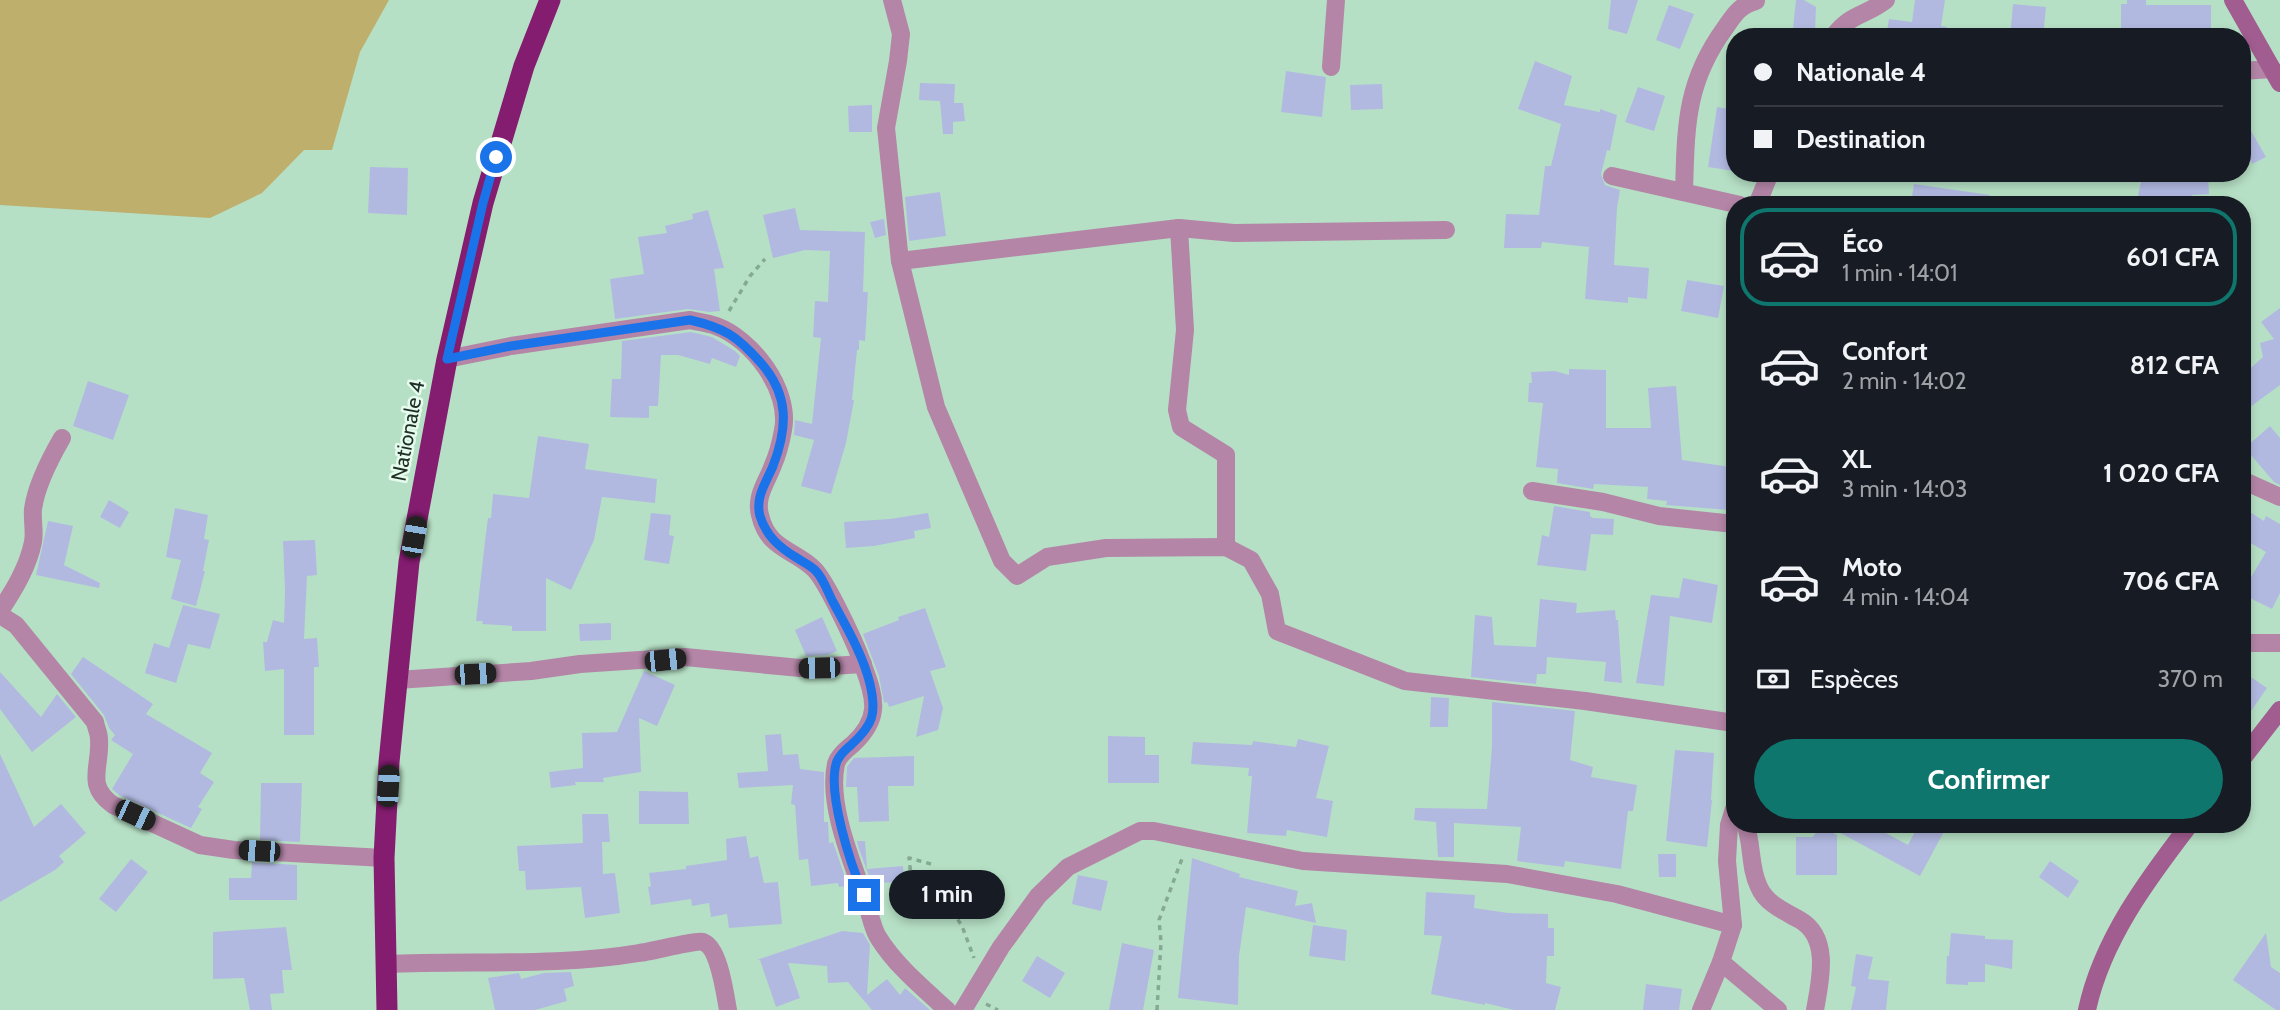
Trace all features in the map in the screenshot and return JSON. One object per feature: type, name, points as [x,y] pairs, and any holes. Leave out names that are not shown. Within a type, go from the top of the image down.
[{"type":"highway","name":"Nationale 4","points":[[387,1010],[384,858],[409,562],[447,359],[483,203],[524,66],[550,0]]},
{"type":"street","points":[[892,0],[901,34],[886,128],[900,261],[936,407],[1002,561],[1017,576],[1047,557],[1106,548],[1226,547],[1251,560],[1270,594],[1277,631],[1405,681],[1585,701],[1726,722]]},
{"type":"street","points":[[1331,67],[1336,0]]},
{"type":"street","points":[[1841,28],[1849,19],[1878,7],[1886,0]]},
{"type":"street","points":[[2233,0],[2249,28]]},
{"type":"street","points":[[1684,192],[1688,119],[1697,75],[1707,54],[1737,11],[1744,4],[1756,1]]},
{"type":"street","points":[[2251,32],[2276,76]]},
{"type":"street","points":[[2251,72],[2276,76]]},
{"type":"street","points":[[1612,176],[1726,202]]},
{"type":"street","points":[[900,261],[1179,228],[1234,233],[1446,230]]},
{"type":"street","points":[[1179,228],[1185,330],[1177,410],[1181,427],[1226,455],[1226,547]]},
{"type":"street","points":[[447,359],[511,346],[690,320],[717,326],[739,340],[773,377],[783,401],[784,428],[773,465],[760,492],[759,514],[768,536],[813,568],[825,583],[863,664],[870,686],[872,720],[869,727],[836,763],[836,795],[842,830],[876,935],[913,978],[947,1010]]},
{"type":"street","points":[[62,438],[51,456],[33,509],[33,541],[26,563],[18,584],[0,613],[16,625],[94,722],[99,737],[96,785],[102,797],[113,805],[200,845],[234,850],[384,858]]},
{"type":"street","points":[[2251,484],[2280,497]]},
{"type":"street","points":[[1532,491],[1603,502],[1659,516],[1726,523]]},
{"type":"street","points":[[2251,643],[2280,643]]},
{"type":"street","points":[[397,680],[685,657],[800,668],[863,664]]},
{"type":"street","points":[[2251,747],[2280,710]]},
{"type":"street","points":[[963,1010],[1001,947],[1038,896],[1068,867],[1140,831],[1154,831],[1303,861],[1507,874],[1617,894],[1733,925]]},
{"type":"street","points":[[1701,1010],[1733,925],[1727,861],[1729,833]]},
{"type":"street","points":[[1747,833],[1759,890],[1784,913],[1802,921],[1813,932],[1820,951],[1821,984],[1815,1010]]},
{"type":"street","points":[[2087,1010],[2099,967],[2116,932],[2183,833]]},
{"type":"street","points":[[386,964],[545,962],[610,957],[698,941],[705,942],[715,952],[729,1010]]},
{"type":"street","points":[[1721,962],[1778,1010]]},
{"type":"path","points":[[717,326],[750,276],[765,259]]},
{"type":"path","points":[[1157,1010],[1161,942],[1159,920],[1185,851],[1211,844]]},
{"type":"path","points":[[931,864],[909,859],[912,885],[918,895],[951,909],[962,926],[970,952],[985,974]]},
{"type":"shaded area","points":[[0,0],[389,0],[360,52],[332,150],[304,150],[262,193],[210,218],[0,205]]},
{"type":"building","points":[[1611,0],[1638,0],[1627,34],[1608,29]]},
{"type":"building","points":[[1796,0],[1804,0],[1816,7],[1815,28],[1793,28]]},
{"type":"building","points":[[1915,0],[1945,0],[1941,26],[1947,28],[1888,28],[1889,19],[1912,22]]},
{"type":"building","points":[[2127,0],[2146,0],[2146,5],[2211,5],[2211,28],[2121,28],[2121,4],[2127,4]]},
{"type":"building","points":[[2013,4],[2046,7],[2044,28],[2011,28]]},
{"type":"building","points":[[1669,5],[1694,14],[1680,49],[1656,40]]},
{"type":"building","points":[[1535,61],[1572,76],[1564,105],[1600,112],[1600,109],[1617,115],[1610,151],[1607,150],[1601,174],[1605,185],[1620,190],[1614,265],[1649,268],[1647,299],[1628,297],[1628,303],[1585,299],[1589,247],[1542,242],[1541,248],[1504,248],[1506,214],[1539,215],[1545,166],[1551,166],[1561,124],[1518,109]]},
{"type":"building","points":[[1286,71],[1326,77],[1322,117],[1281,112]]},
{"type":"building","points":[[920,83],[955,84],[954,103],[963,103],[965,121],[953,122],[953,134],[943,134],[940,101],[919,100]]},
{"type":"building","points":[[1382,84],[1383,109],[1351,110],[1350,85]]},
{"type":"building","points":[[1638,87],[1665,96],[1654,131],[1625,122]]},
{"type":"building","points":[[872,105],[872,132],[849,132],[848,106]]},
{"type":"building","points":[[1717,107],[1726,109],[1726,170],[1708,167]]},
{"type":"building","points":[[2251,131],[2266,157],[2252,164],[2251,161]]},
{"type":"building","points":[[370,167],[408,168],[407,215],[368,213]]},
{"type":"building","points":[[2141,182],[2208,182],[2209,194],[2138,196]]},
{"type":"building","points":[[1914,184],[1990,195],[1990,196],[1912,196]]},
{"type":"building","points":[[940,192],[946,236],[909,241],[905,197]]},
{"type":"building","points":[[795,208],[800,230],[865,232],[863,292],[868,292],[865,341],[859,340],[854,400],[846,443],[831,494],[801,486],[814,440],[794,435],[795,420],[812,424],[821,338],[813,337],[815,301],[828,302],[830,251],[805,250],[773,258],[763,215]]},
{"type":"building","points":[[708,210],[724,268],[714,269],[720,311],[688,309],[615,319],[610,279],[644,274],[638,237],[667,233],[665,226],[693,219],[692,214]]},
{"type":"building","points":[[884,219],[886,235],[875,238],[870,222]]},
{"type":"building","points":[[1687,280],[1724,286],[1718,318],[1681,311]]},
{"type":"building","points":[[2280,308],[2280,385],[2251,406],[2251,368],[2263,357],[2260,343],[2274,339],[2261,322]]},
{"type":"building","points":[[691,332],[712,337],[735,351],[740,356],[736,367],[712,358],[710,364],[678,355],[661,355],[658,406],[649,406],[649,418],[610,417],[612,379],[621,379],[622,341]]},
{"type":"building","points":[[1569,369],[1606,370],[1606,428],[1651,428],[1648,388],[1676,386],[1682,460],[1726,466],[1726,510],[1666,505],[1667,501],[1647,499],[1648,487],[1594,484],[1593,489],[1557,483],[1558,469],[1536,467],[1543,403],[1528,402],[1531,372],[1555,371],[1569,375]]},
{"type":"building","points":[[88,381],[129,395],[113,440],[73,426]]},
{"type":"building","points":[[2270,426],[2280,438],[2280,485],[2274,482],[2251,455],[2251,443]]},
{"type":"building","points":[[538,436],[589,444],[585,469],[657,479],[655,503],[602,497],[594,540],[571,590],[546,578],[546,631],[512,631],[512,626],[482,624],[483,621],[476,621],[488,518],[491,518],[493,494],[529,498]]},
{"type":"building","points":[[109,500],[129,512],[120,528],[100,517]]},
{"type":"building","points":[[1554,506],[1590,512],[1593,518],[1614,519],[1613,535],[1591,534],[1586,571],[1537,565],[1542,535],[1549,537]]},
{"type":"building","points":[[175,508],[208,515],[204,539],[209,540],[205,571],[196,606],[171,599],[181,560],[166,557]]},
{"type":"building","points":[[651,513],[671,515],[669,535],[674,536],[669,564],[644,560]]},
{"type":"building","points":[[928,513],[931,528],[914,531],[915,538],[846,548],[844,522]]},
{"type":"building","points":[[2251,513],[2264,521],[2266,516],[2280,524],[2280,593],[2272,609],[2251,598],[2251,577],[2266,552],[2251,543]]},
{"type":"building","points":[[48,521],[73,526],[64,565],[100,583],[99,588],[36,575]]},
{"type":"building","points":[[315,540],[317,575],[307,576],[304,639],[317,638],[319,667],[314,667],[314,735],[284,735],[284,669],[265,671],[263,642],[267,642],[273,620],[284,623],[283,541]]},
{"type":"building","points":[[1683,578],[1718,585],[1712,623],[1670,616],[1664,686],[1636,683],[1651,595],[1679,598]]},
{"type":"building","points":[[1540,599],[1577,603],[1576,613],[1615,610],[1622,683],[1604,681],[1606,662],[1547,657],[1546,674],[1537,674],[1536,684],[1471,677],[1475,615],[1492,617],[1494,645],[1536,647]]},
{"type":"building","points":[[183,605],[220,614],[210,649],[188,644],[176,683],[145,673],[154,643],[169,648]]},
{"type":"building","points":[[925,608],[946,667],[930,671],[943,708],[938,730],[916,737],[924,696],[889,707],[887,702],[884,703],[879,676],[863,634],[899,620],[898,617]]},
{"type":"building","points":[[822,617],[837,651],[828,655],[806,656],[795,630]]},
{"type":"building","points":[[611,623],[611,640],[580,641],[579,624]]},
{"type":"building","points":[[83,657],[153,704],[146,714],[212,753],[200,773],[214,782],[198,807],[202,809],[191,828],[119,795],[112,789],[133,754],[111,740],[115,735],[104,715],[71,674]]},
{"type":"building","points":[[644,671],[675,685],[657,726],[639,718],[641,772],[603,778],[604,782],[575,782],[576,785],[551,788],[549,772],[583,768],[582,733],[617,732]]},
{"type":"building","points":[[0,672],[41,717],[57,694],[76,717],[32,752],[0,709]]},
{"type":"building","points":[[2251,677],[2267,688],[2251,711]]},
{"type":"building","points":[[1431,697],[1449,698],[1448,727],[1430,727]]},
{"type":"building","points":[[1492,702],[1575,711],[1570,760],[1593,767],[1591,777],[1637,785],[1633,811],[1628,811],[1621,869],[1565,861],[1564,867],[1517,861],[1521,827],[1454,823],[1454,857],[1438,857],[1436,822],[1414,820],[1415,808],[1487,809]]},
{"type":"building","points":[[781,734],[783,755],[798,754],[800,769],[824,772],[824,822],[828,822],[829,843],[833,842],[848,886],[839,887],[838,883],[811,886],[808,859],[799,860],[795,805],[791,804],[793,785],[739,788],[737,773],[768,771],[765,735]]},
{"type":"building","points":[[1108,736],[1145,737],[1145,755],[1159,755],[1159,783],[1108,783]]},
{"type":"building","points":[[1298,739],[1329,746],[1316,798],[1333,801],[1327,837],[1287,830],[1286,836],[1247,833],[1252,776],[1248,776],[1249,768],[1191,764],[1193,742],[1252,745],[1253,741],[1296,747]]},
{"type":"building","points":[[1675,750],[1714,753],[1707,847],[1666,841]]},
{"type":"building","points":[[0,754],[34,827],[61,804],[86,833],[59,856],[64,862],[55,870],[0,902]]},
{"type":"building","points":[[914,756],[914,786],[888,786],[889,821],[859,822],[857,787],[846,787],[847,767],[854,758]]},
{"type":"building","points":[[261,783],[302,783],[300,842],[260,840]]},
{"type":"building","points":[[639,791],[688,792],[689,824],[639,824]]},
{"type":"building","points":[[582,814],[608,814],[610,842],[602,842],[603,874],[615,873],[620,913],[585,918],[581,887],[526,890],[525,871],[519,871],[517,846],[583,843]]},
{"type":"building","points":[[1816,833],[1837,835],[1837,875],[1796,875],[1796,837],[1813,837]]},
{"type":"building","points":[[1841,833],[1886,833],[1908,845],[1914,833],[1943,833],[1920,876]]},
{"type":"building","points":[[746,836],[750,858],[758,856],[764,883],[778,882],[782,924],[729,928],[727,914],[711,917],[709,903],[692,906],[691,899],[651,905],[649,873],[686,869],[686,866],[727,860],[726,839]]},
{"type":"building","points":[[857,841],[865,841],[867,869],[903,866],[904,881],[872,884]]},
{"type":"building","points":[[1658,854],[1676,854],[1676,877],[1659,877]]},
{"type":"building","points":[[1192,858],[1240,874],[1239,877],[1298,891],[1295,906],[1312,903],[1316,923],[1246,907],[1239,956],[1238,1005],[1178,998]]},
{"type":"building","points":[[131,859],[148,872],[116,912],[99,899]]},
{"type":"building","points":[[2050,861],[2079,881],[2068,898],[2039,877]]},
{"type":"building","points":[[252,862],[297,865],[297,900],[229,900],[229,878],[251,878]]},
{"type":"building","points":[[1078,875],[1108,881],[1101,911],[1072,904]]},
{"type":"building","points":[[1426,892],[1475,895],[1474,908],[1508,913],[1548,914],[1548,928],[1554,928],[1554,956],[1547,956],[1546,983],[1561,987],[1555,1010],[1514,1010],[1431,994],[1442,936],[1424,935]]},
{"type":"building","points":[[1313,925],[1347,930],[1345,961],[1309,956]]},
{"type":"building","points":[[286,927],[292,970],[282,970],[284,993],[270,994],[272,1010],[250,1010],[244,978],[213,979],[213,932]]},
{"type":"building","points":[[842,931],[863,933],[870,945],[867,995],[887,979],[900,995],[905,988],[930,1010],[872,1010],[848,982],[828,983],[827,966],[788,963],[800,998],[776,1007],[760,960],[757,960]]},
{"type":"building","points":[[1951,933],[1985,936],[1985,939],[2013,940],[2012,969],[1985,964],[1985,982],[1968,982],[1968,985],[1946,984]]},
{"type":"building","points":[[2266,933],[2271,967],[2280,973],[2280,1010],[2276,1010],[2233,980]]},
{"type":"building","points":[[1122,943],[1154,950],[1143,1010],[1109,1010]]},
{"type":"building","points":[[1856,954],[1873,957],[1868,979],[1889,981],[1886,1010],[1851,1010],[1856,987],[1851,986]]},
{"type":"building","points":[[1037,956],[1065,973],[1050,998],[1022,981]]},
{"type":"building","points":[[571,972],[574,986],[564,989],[567,1001],[535,1010],[495,1010],[488,978],[519,973],[521,979],[544,973]]},
{"type":"building","points":[[1646,984],[1682,989],[1679,1010],[1643,1010]]},
{"type":"route","points":[[496,157],[447,359],[511,346],[690,320],[717,326],[739,340],[773,377],[783,401],[784,428],[773,465],[760,492],[759,514],[768,536],[813,568],[825,583],[863,664],[870,686],[873,712],[869,727],[836,763],[838,814],[854,873],[864,895]]}]
